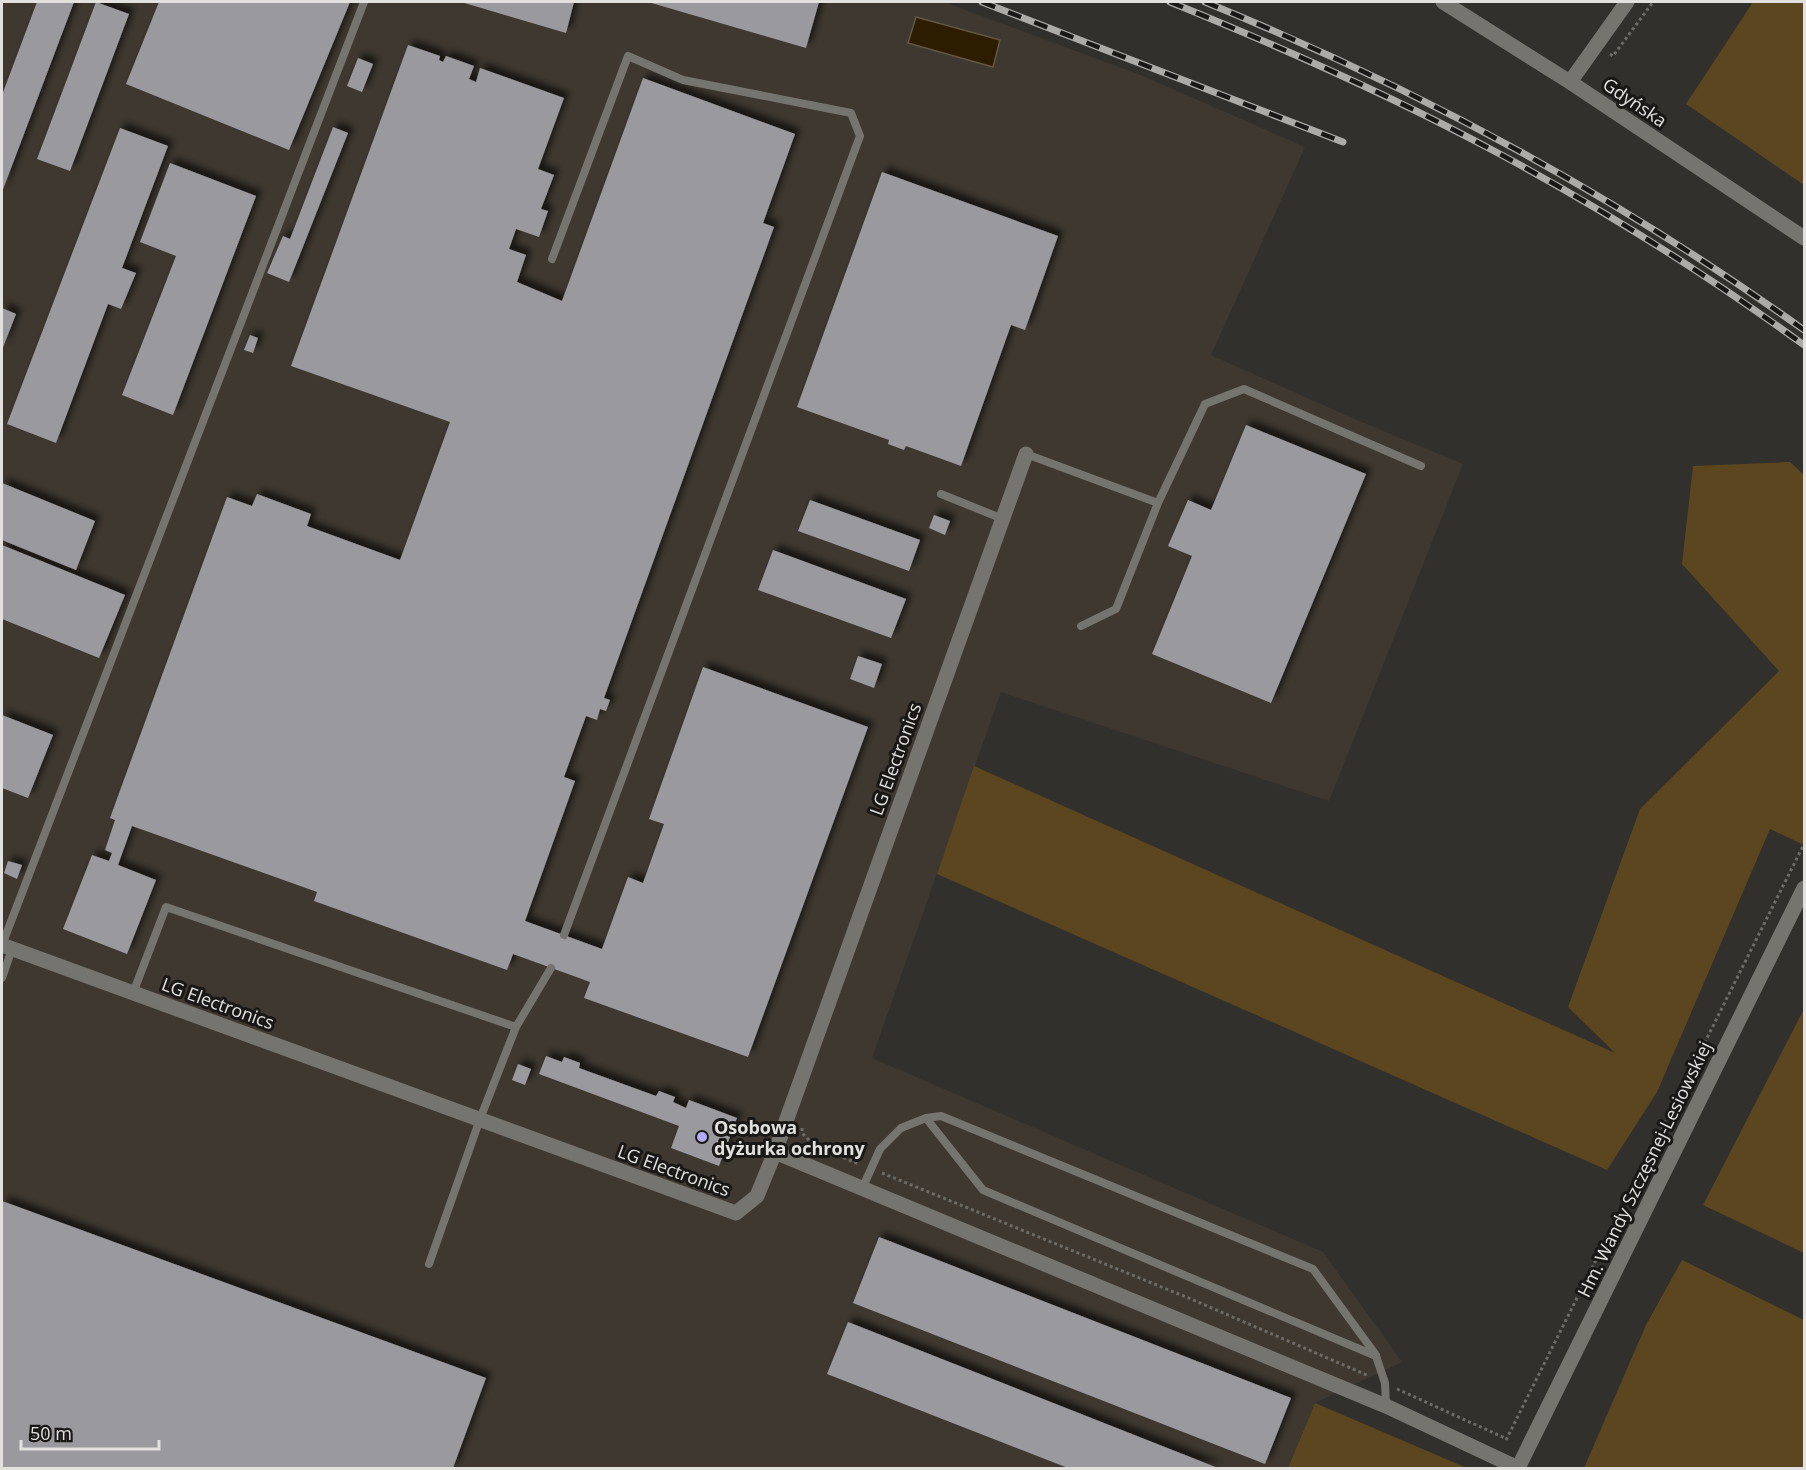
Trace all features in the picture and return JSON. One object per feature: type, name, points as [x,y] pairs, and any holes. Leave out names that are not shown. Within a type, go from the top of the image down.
[{"type":"street","name":"Gdyńska","points":[[1443,2],[1570,82],[1804,238]]},
{"type":"street","points":[[1570,82],[1627,2]]},
{"type":"street","name":"LG Electronics","points":[[5,946],[736,1214],[757,1196],[775,1152],[1026,454]]},
{"type":"street","name":"Hm. Wandy Szczęsnej-Lesiowskiej","points":[[1518,1468],[1804,888]]},
{"type":"street","points":[[775,1152],[1386,1406],[1518,1468]]},
{"type":"lane","points":[[2,978],[5,946],[363,2]]},
{"type":"lane","points":[[552,259],[628,56],[683,80],[851,113],[860,136],[564,935]]},
{"type":"lane","points":[[1081,626],[1116,609],[1158,504],[1205,404],[1244,390],[1421,466]]},
{"type":"lane","points":[[1026,454],[1158,504]]},
{"type":"lane","points":[[941,494],[1003,519]]},
{"type":"lane","points":[[133,993],[166,907],[516,1027]]},
{"type":"lane","points":[[429,1264],[480,1119],[516,1027],[551,968]]},
{"type":"lane","points":[[862,1190],[880,1149],[901,1128],[926,1118],[940,1116],[1313,1269],[1376,1356],[1385,1383],[1386,1406]]},
{"type":"lane","points":[[926,1118],[983,1190],[1376,1356]]},
{"type":"path","points":[[1497,1459],[1804,844]]},
{"type":"path","points":[[801,1121],[802,1133],[815,1146],[1191,1299],[1507,1439]]},
{"type":"shaded area","points":[[2,2],[944,2],[1143,76],[1305,147],[1211,355],[1463,464],[1329,801],[1001,692],[872,1058],[1323,1252],[1402,1362],[1315,1403],[1288,1468],[2,1468]]},
{"type":"shaded area","points":[[1753,2],[1804,2],[1804,185],[1686,104]]},
{"type":"shaded area","points":[[916,17],[1000,40],[993,67],[908,43]]},
{"type":"shaded area","points":[[1790,462],[1804,475],[1804,845],[1770,829],[1657,1092],[1607,1170],[937,874],[974,766],[1615,1053],[1568,1007],[1640,809],[1779,671],[1682,564],[1693,466]]},
{"type":"shaded area","points":[[1804,1009],[1804,1253],[1703,1205]]},
{"type":"shaded area","points":[[1682,1260],[1804,1320],[1804,1468],[1584,1468],[1646,1325]]},
{"type":"shaded area","points":[[1315,1403],[1467,1468],[1288,1468]]},
{"type":"building","points":[[37,2],[74,2],[2,192],[2,95]]},
{"type":"building","points":[[96,2],[129,14],[70,171],[37,159]]},
{"type":"building","points":[[159,2],[350,2],[289,150],[126,84]]},
{"type":"building","points":[[461,2],[574,2],[566,33]]},
{"type":"building","points":[[648,2],[819,2],[806,48]]},
{"type":"building","points":[[408,45],[440,56],[439,60],[443,62],[446,56],[474,66],[469,79],[476,82],[480,68],[564,98],[538,169],[554,175],[541,209],[548,211],[539,237],[516,229],[509,249],[526,255],[517,282],[562,301],[643,78],[795,134],[763,223],[774,227],[604,698],[610,700],[606,711],[600,709],[597,720],[586,716],[564,777],[575,781],[525,921],[602,949],[628,877],[643,883],[664,824],[649,819],[703,667],[868,727],[748,1057],[584,998],[590,982],[513,954],[507,970],[314,901],[317,892],[132,826],[118,865],[156,880],[127,954],[63,929],[92,855],[109,861],[112,853],[105,850],[115,820],[110,818],[227,497],[252,506],[257,494],[311,514],[307,526],[400,560],[450,422],[291,366]]},
{"type":"building","points":[[358,58],[373,64],[362,92],[347,86]]},
{"type":"building","points":[[333,127],[348,133],[289,282],[267,273],[283,236],[290,239]]},
{"type":"building","points":[[120,128],[168,146],[122,268],[136,273],[121,309],[108,304],[56,443],[7,424]]},
{"type":"building","points":[[170,163],[256,196],[173,415],[122,395],[176,256],[140,242]]},
{"type":"building","points":[[882,172],[1058,236],[1025,330],[1011,325],[961,466],[906,446],[904,450],[888,444],[889,440],[797,407]]},
{"type":"building","points":[[2,308],[16,314],[2,350]]},
{"type":"building","points":[[250,335],[258,338],[253,353],[244,350]]},
{"type":"building","points":[[1246,425],[1366,474],[1271,703],[1152,654],[1192,556],[1168,546],[1188,500],[1211,510]]},
{"type":"building","points":[[2,483],[95,521],[76,570],[2,540]]},
{"type":"building","points":[[810,500],[920,540],[909,571],[798,531]]},
{"type":"building","points":[[934,515],[950,521],[945,535],[929,528]]},
{"type":"building","points":[[2,545],[125,595],[99,658],[2,619]]},
{"type":"building","points":[[773,550],[906,599],[891,638],[758,590]]},
{"type":"building","points":[[858,656],[882,664],[874,688],[850,679]]},
{"type":"building","points":[[2,715],[53,735],[28,798],[2,788]]},
{"type":"building","points":[[8,861],[22,865],[17,879],[4,873]]},
{"type":"building","points":[[546,1056],[562,1062],[564,1057],[580,1063],[579,1068],[656,1096],[659,1091],[675,1097],[673,1102],[686,1108],[689,1100],[737,1118],[719,1166],[671,1148],[679,1126],[539,1074]]},
{"type":"building","points":[[518,1064],[531,1069],[525,1085],[512,1080]]},
{"type":"building","points":[[2,1201],[486,1378],[453,1468],[2,1468]]},
{"type":"building","points":[[879,1237],[1291,1398],[1265,1464],[853,1303]]},
{"type":"building","points":[[848,1322],[1218,1468],[1068,1468],[827,1374]]},
{"type":"railway","points":[[982,2],[1343,142]]},
{"type":"railway","points":[[1170,2],[1335,72],[1496,152],[1653,243],[1804,345]]},
{"type":"railway","points":[[1205,2],[1362,71],[1514,148],[1662,235],[1734,281],[1804,330]]},
{"type":"place","name":"Osobowa dyżurka ochrony","points":[[702,1137]]}]
